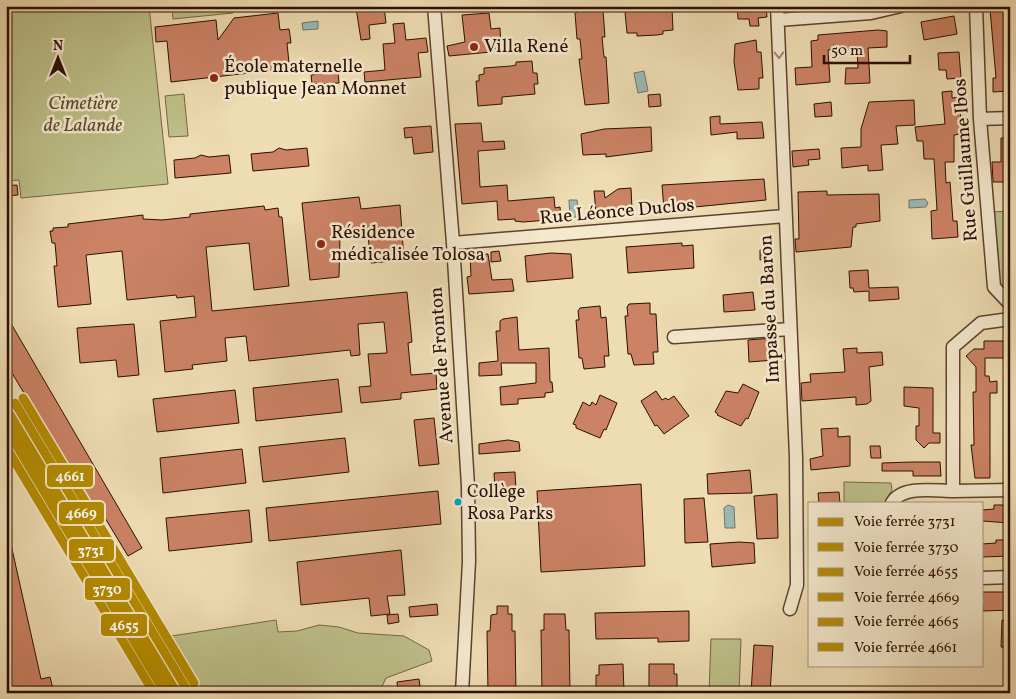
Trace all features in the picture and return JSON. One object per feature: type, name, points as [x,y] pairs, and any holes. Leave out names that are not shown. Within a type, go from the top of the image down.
[{"type":"street","name":"Avenue de Fronton","points":[[434,6],[466,428],[470,532],[462,693]]},
{"type":"street","name":"Impasse du Baron","points":[[777,6],[796,457],[797,585],[790,609]]},
{"type":"street","points":[[778,20],[871,13],[901,6]]},
{"type":"street","name":"Rue Guillaume Ibos","points":[[976,6],[980,120],[994,287],[1010,304]]},
{"type":"street","points":[[980,120],[1010,118]]},
{"type":"street","name":"Rue Léonce Duclos","points":[[453,243],[785,216]]},
{"type":"street","points":[[953,491],[953,347],[981,323],[1010,319]]},
{"type":"street","points":[[674,337],[790,329]]},
{"type":"street","points":[[892,502],[895,497],[905,492],[1010,490]]},
{"type":"street","points":[[984,578],[1010,577]]},
{"type":"green space","name":"Cimetière de Lalande","points":[[6,6],[149,6],[168,184],[21,198],[19,180],[6,181],[6,97],[10,97],[6,64],[6,30],[9,29]]},
{"type":"green space","points":[[172,6],[232,6],[233,13],[173,19]]},
{"type":"green space","points":[[184,94],[188,136],[169,137],[165,96]]},
{"type":"green space","points":[[1010,211],[1010,296],[1000,287],[992,212]]},
{"type":"green space","points":[[844,482],[891,483],[892,490],[885,502],[844,502]]},
{"type":"green space","points":[[276,620],[278,632],[297,631],[319,625],[339,627],[358,633],[404,636],[429,650],[432,661],[386,678],[379,693],[200,693],[165,637]]},
{"type":"green space","points":[[711,639],[741,639],[739,693],[709,693]]},
{"type":"water","points":[[318,21],[318,29],[303,30],[302,23]]},
{"type":"water","points":[[644,71],[648,91],[638,93],[634,73]]},
{"type":"water","points":[[925,199],[928,203],[926,207],[909,208],[909,200]]},
{"type":"water","points":[[569,200],[577,200],[579,217],[570,217]]},
{"type":"water","points":[[728,505],[734,507],[735,528],[725,528],[724,508]]},
{"type":"building","points":[[384,6],[386,23],[369,25],[370,39],[361,40],[356,8]]},
{"type":"building","points":[[578,6],[600,6],[600,11],[603,10],[605,37],[602,37],[604,57],[606,57],[609,103],[585,105],[579,59],[582,59],[580,39],[577,39],[575,13],[578,12]]},
{"type":"building","points":[[737,6],[766,6],[767,17],[758,18],[759,26],[750,26],[749,19],[738,19]]},
{"type":"building","points":[[650,7],[672,8],[673,30],[663,31],[663,34],[657,35],[637,36],[637,33],[627,33],[625,12]]},
{"type":"building","points":[[1008,8],[1010,91],[993,92],[993,78],[996,78],[990,9]]},
{"type":"building","points":[[278,13],[280,30],[289,29],[291,43],[287,43],[289,63],[284,69],[171,82],[167,41],[156,42],[155,27],[216,20],[218,40],[234,18]]},
{"type":"building","points":[[489,13],[491,29],[500,28],[501,48],[490,49],[491,52],[449,56],[447,46],[465,42],[462,15]]},
{"type":"building","points":[[954,16],[957,34],[924,40],[921,22]]},
{"type":"building","points":[[404,23],[406,40],[426,38],[428,52],[418,53],[421,77],[365,82],[364,72],[385,70],[383,44],[395,43],[393,24]]},
{"type":"building","points":[[878,30],[887,31],[887,47],[868,48],[870,83],[845,84],[846,68],[858,68],[857,49],[828,50],[830,82],[796,85],[795,68],[812,67],[811,41],[818,40],[818,35]]},
{"type":"building","points":[[756,40],[757,52],[761,52],[763,78],[759,78],[759,89],[738,90],[734,62],[735,44]]},
{"type":"building","points":[[959,52],[961,78],[947,79],[946,70],[939,70],[938,53]]},
{"type":"building","points":[[532,61],[533,73],[537,73],[538,84],[534,84],[535,94],[502,97],[502,104],[478,106],[476,81],[479,81],[479,75],[484,74],[484,68],[511,66],[516,65],[516,62]]},
{"type":"building","points":[[338,72],[339,83],[312,84],[311,75]]},
{"type":"building","points":[[952,91],[952,98],[963,97],[964,108],[960,109],[962,134],[954,135],[954,162],[945,162],[946,183],[950,182],[953,221],[957,221],[958,237],[932,239],[931,211],[937,210],[934,159],[924,159],[923,141],[917,141],[915,127],[945,124],[942,92]]},
{"type":"building","points":[[660,94],[661,106],[649,107],[648,95]]},
{"type":"building","points":[[914,100],[915,125],[896,126],[898,144],[881,145],[883,170],[868,171],[868,165],[842,168],[841,148],[861,147],[861,129],[869,102]]},
{"type":"building","points":[[831,102],[832,116],[815,117],[814,104]]},
{"type":"building","points":[[720,116],[720,124],[762,122],[764,138],[737,139],[737,132],[711,135],[710,117]]},
{"type":"building","points":[[481,123],[483,142],[504,141],[505,149],[478,151],[480,187],[507,185],[508,201],[554,197],[555,208],[560,207],[561,219],[523,222],[515,221],[515,219],[498,220],[497,201],[462,204],[455,124]]},
{"type":"building","points":[[431,126],[433,152],[414,154],[412,137],[405,138],[404,128]]},
{"type":"building","points":[[651,127],[652,151],[606,157],[606,154],[583,155],[581,134],[604,129]]},
{"type":"building","points":[[1001,138],[1010,138],[1010,182],[993,182],[992,162],[1001,162]]},
{"type":"building","points":[[279,148],[286,150],[307,148],[309,166],[253,171],[251,154],[273,152]]},
{"type":"building","points":[[819,149],[820,159],[808,160],[809,165],[793,167],[792,151]]},
{"type":"building","points":[[201,155],[209,157],[229,155],[231,173],[175,178],[174,160],[195,158]]},
{"type":"building","points":[[764,179],[766,200],[664,210],[662,185]]},
{"type":"building","points":[[17,185],[18,195],[6,196],[6,186]]},
{"type":"building","points":[[631,188],[632,209],[619,210],[620,214],[609,215],[609,211],[596,212],[594,191],[604,191],[605,198],[618,189]]},
{"type":"building","points":[[827,191],[827,195],[879,194],[880,221],[856,224],[856,227],[853,227],[851,247],[796,252],[795,239],[799,239],[798,192]]},
{"type":"building","name":"Résidence médicalisée Tolosa","points":[[359,197],[361,209],[400,205],[404,260],[371,263],[368,236],[340,238],[339,277],[310,280],[302,203]]},
{"type":"building","points":[[264,206],[265,210],[278,208],[279,217],[282,217],[289,286],[254,290],[249,243],[206,247],[212,311],[407,292],[412,342],[408,343],[411,375],[436,373],[437,389],[401,393],[401,399],[361,403],[359,387],[371,386],[368,354],[387,353],[384,322],[358,324],[360,355],[351,356],[350,350],[249,361],[246,336],[225,338],[227,361],[192,365],[193,369],[165,372],[160,321],[196,317],[194,296],[177,298],[176,295],[127,300],[122,251],[86,255],[91,304],[58,307],[54,266],[57,266],[55,243],[52,243],[50,231],[53,231],[53,228],[68,227],[68,224],[143,215],[143,219],[162,220],[190,217],[190,214]]},
{"type":"building","points":[[682,243],[682,246],[693,245],[694,268],[628,273],[626,247]]},
{"type":"building","points":[[760,250],[769,250],[769,259],[760,260]]},
{"type":"building","points":[[499,251],[501,261],[491,262],[491,252]]},
{"type":"building","points":[[551,253],[571,254],[573,278],[527,282],[525,256]]},
{"type":"building","points":[[488,254],[492,280],[512,279],[514,291],[469,294],[467,277],[471,276],[470,255]]},
{"type":"building","points":[[868,270],[869,288],[898,287],[899,299],[869,301],[869,291],[854,292],[853,288],[850,288],[849,271]]},
{"type":"building","points":[[753,292],[755,310],[724,312],[723,295]]},
{"type":"building","points":[[650,303],[650,314],[656,314],[658,352],[653,352],[654,364],[634,365],[631,354],[628,354],[625,316],[628,316],[627,307],[629,304]]},
{"type":"building","points":[[600,306],[601,318],[606,317],[609,356],[604,356],[605,367],[584,369],[582,358],[579,358],[576,320],[579,320],[578,311],[580,308]]},
{"type":"building","points":[[6,315],[142,548],[128,556],[96,503],[91,505],[6,363]]},
{"type":"building","points":[[517,317],[519,350],[549,348],[550,382],[552,382],[553,392],[545,393],[545,397],[518,399],[518,404],[501,405],[500,387],[536,383],[536,363],[501,363],[502,375],[479,376],[479,363],[498,361],[496,331],[500,331],[500,321]]},
{"type":"building","points":[[134,324],[139,375],[118,377],[116,360],[80,363],[77,328]]},
{"type":"building","points":[[773,338],[775,360],[749,362],[748,340]]},
{"type":"building","points":[[984,341],[1010,341],[1010,358],[985,358],[985,376],[989,376],[990,382],[997,381],[997,393],[990,393],[990,478],[975,478],[971,445],[974,445],[973,392],[976,392],[976,367],[966,356],[974,349],[984,349]]},
{"type":"building","points":[[857,348],[857,353],[882,352],[883,365],[869,367],[871,401],[867,404],[856,405],[856,397],[802,401],[801,383],[811,382],[810,374],[845,372],[843,349]]},
{"type":"building","points":[[338,379],[342,412],[256,421],[253,388]]},
{"type":"building","points":[[743,384],[759,392],[748,419],[746,418],[741,426],[717,415],[715,412],[726,391],[738,393]]},
{"type":"building","points":[[904,387],[933,388],[933,433],[940,433],[940,443],[929,443],[924,448],[916,440],[916,426],[919,426],[919,408],[904,406]]},
{"type":"building","points":[[235,390],[239,423],[157,432],[153,399]]},
{"type":"building","points":[[656,391],[662,400],[666,398],[668,400],[674,396],[689,416],[664,434],[657,425],[655,426],[641,401]]},
{"type":"building","points":[[600,395],[617,403],[606,430],[604,429],[600,438],[576,428],[576,425],[573,424],[583,402],[590,406],[592,402],[596,405]]},
{"type":"building","points":[[434,418],[439,464],[419,466],[414,420]]},
{"type":"building","points":[[838,428],[838,437],[850,436],[850,466],[811,470],[810,459],[823,456],[821,429]]},
{"type":"building","points":[[345,438],[349,472],[263,482],[259,447]]},
{"type":"building","points":[[508,440],[519,442],[520,451],[479,454],[479,444]]},
{"type":"building","points":[[870,446],[880,446],[881,458],[871,458]]},
{"type":"building","points":[[242,449],[246,483],[163,493],[160,458]]},
{"type":"building","points":[[940,462],[941,476],[913,476],[913,471],[882,471],[882,463]]},
{"type":"building","points":[[750,470],[752,493],[708,494],[707,474]]},
{"type":"building","points":[[515,472],[516,491],[495,492],[494,473]]},
{"type":"building","points":[[641,484],[645,566],[541,572],[537,491]]},
{"type":"building","points":[[438,491],[441,524],[269,541],[266,508]]},
{"type":"building","points":[[839,492],[840,502],[819,502],[818,493]]},
{"type":"building","points":[[777,494],[778,538],[757,539],[754,496]]},
{"type":"building","points":[[704,498],[708,542],[685,543],[684,499]]},
{"type":"building","points":[[994,505],[1007,505],[1010,508],[1010,523],[984,521],[984,510],[994,509]]},
{"type":"building","points":[[249,510],[252,542],[169,551],[166,518]]},
{"type":"building","points":[[10,540],[41,679],[50,677],[54,693],[6,693],[6,541]]},
{"type":"building","points":[[996,540],[1010,540],[1010,556],[984,557],[984,544],[996,543]]},
{"type":"building","points":[[754,543],[755,563],[712,567],[710,544]]},
{"type":"building","points":[[401,550],[405,595],[387,596],[390,614],[371,616],[369,598],[301,605],[297,562]]},
{"type":"building","points":[[984,592],[1010,592],[1010,610],[984,611]]},
{"type":"building","points":[[437,604],[438,615],[410,617],[409,607]]},
{"type":"building","points":[[497,606],[508,606],[508,614],[512,614],[512,631],[515,631],[516,693],[488,693],[487,631],[490,631],[491,615],[497,614]]},
{"type":"building","points":[[689,611],[689,641],[658,642],[658,638],[596,639],[595,613]]},
{"type":"building","points":[[398,614],[399,622],[388,624],[387,615]]},
{"type":"building","points":[[544,614],[565,614],[566,630],[569,630],[570,693],[542,693],[541,630],[544,630]]},
{"type":"building","points":[[1002,620],[1010,621],[1010,648],[1001,647]]},
{"type":"building","points":[[754,645],[773,646],[770,693],[751,693]]},
{"type":"building","points":[[623,664],[624,693],[596,693],[596,675],[599,675],[599,665]]},
{"type":"building","points":[[649,664],[674,664],[674,674],[677,674],[677,693],[649,693]]},
{"type":"building","points":[[419,679],[421,693],[398,693],[397,682]]},
{"type":"rail line","name":"4661","points":[[23,398],[194,683]]},
{"type":"rail line","name":"4669","points":[[15,403],[186,688]]},
{"type":"rail line","name":"3731","points":[[6,408],[177,693]]},
{"type":"rail line","name":"3730","points":[[6,421],[170,693]]},
{"type":"rail line","name":"4655","points":[[6,428],[165,693]]},
{"type":"rail line","name":"4665","points":[[6,447],[154,693]]},
{"type":"place","name":"Villa René","points":[[474,47]]},
{"type":"place","name":"École maternelle publique Jean Monnet","points":[[214,78]]},
{"type":"place","name":"Résidence médicalisée Tolosa","points":[[321,244]]},
{"type":"place","name":"Collège Rosa Parks","points":[[458,502]]}]
